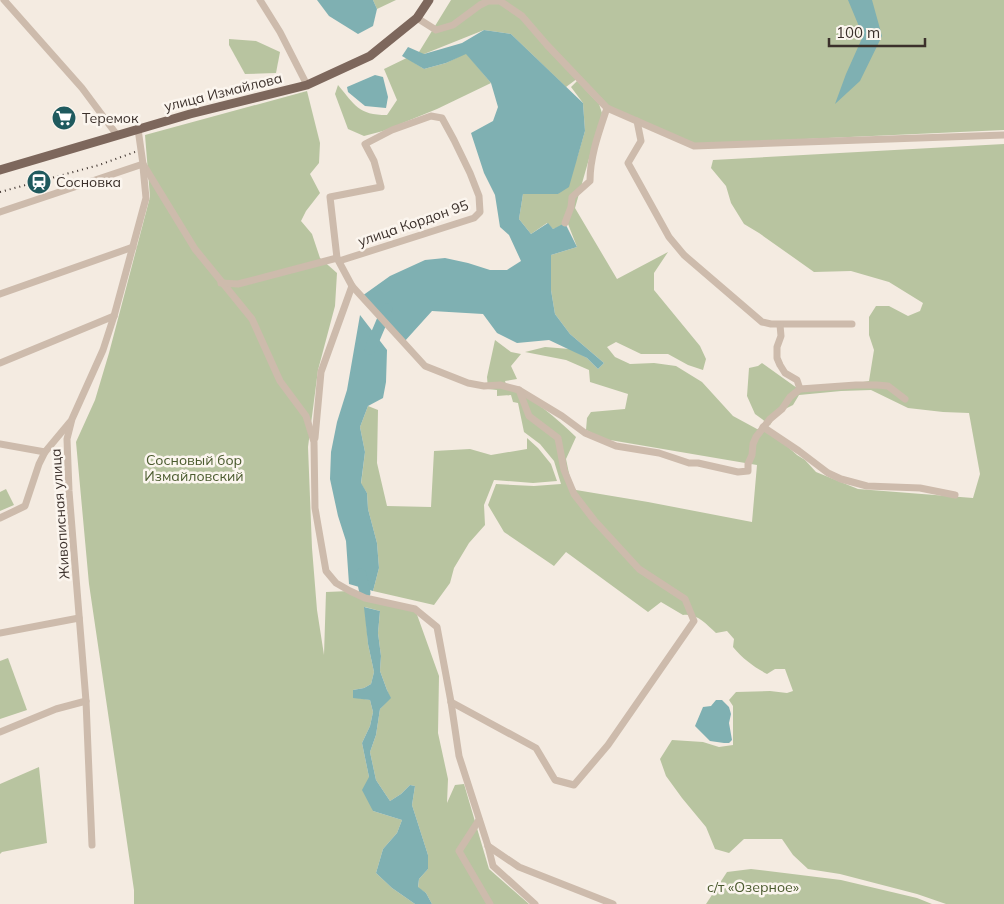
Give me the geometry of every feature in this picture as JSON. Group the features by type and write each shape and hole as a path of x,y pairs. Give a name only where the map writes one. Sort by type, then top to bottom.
{"main road":[{"name":"улица Измайлова","path":"0,170 190,114 307,85 370,56 418,18 429,0"}],"street":[{"path":"4,0 82,88 117,135"},
{"path":"260,0 280,32 307,85"},
{"path":"418,18 436,30 453,24 488,1 500,1 522,16 607,108 694,146 1004,135"},
{"path":"565,223 572,207 572,197 590,181 590,167 597,137 607,108"},
{"name":"улица Кордон 95","path":"222,283 238,284 338,259 474,218 480,212 479,196 470,173 442,118 431,116 392,130 365,144 374,161 381,187 330,197 338,259 352,286 424,366 468,383 484,386 500,385 519,390 562,416 585,433 616,446 659,453 689,463 698,463 738,472 748,471 753,444 763,427"},
{"path":"637,121 641,141 628,164 669,237 684,255 762,322 780,325 852,324"},
{"name":"Живописная улица","path":"92,845 86,701 69,491 68,439 72,419 103,350 146,198 138,129"},
{"path":"0,212 143,164 196,249 252,320 280,381 306,416 314,442"},
{"path":"0,294 133,247"},
{"path":"352,286 321,372 314,442 315,508 326,571 336,583 350,591 365,598 415,609 437,627 459,756 488,846 492,866 535,904"},
{"path":"0,363 114,316"},
{"path":"780,325 781,336 777,347 777,358 785,373 797,380 800,389"},
{"path":"905,399 888,386 856,385 800,389 790,397 782,409 763,427 799,450 828,474 841,479 867,486 920,488 955,495"},
{"path":"451,702 536,748 555,780 574,785 608,745 694,621 685,599 639,568 584,508 574,494 564,470 558,438 529,416 519,390"},
{"path":"0,518 25,506 45,452 72,419"},
{"path":"0,444 45,452"},
{"path":"0,633 80,618"},
{"path":"0,732 56,709 86,701"},
{"path":"479,820 459,851 490,904"},
{"path":"488,846 519,867 613,904"}],"green space":[{"path":"373,0 396,0 377,9"},
{"path":"451,0 1004,0 1004,130 695,144 608,106 578,78 566,87 511,34 484,30 424,54 413,62 424,69 446,63 466,53 491,83 437,109 383,131 364,136 348,129 335,94 338,85 358,108 377,115 387,115 397,100 384,69 419,52"},
{"path":"229,39 256,41 280,52 276,73 245,74 229,45"},
{"path":"577,81 599,104 602,113 575,208 617,279 668,252 654,273 654,290 700,346 706,359 703,370 688,365 668,354 641,354 616,342 607,347 615,357 630,364 654,363 676,366 702,382 733,416 757,429 770,431 805,460 816,472 858,489 973,498 980,474 969,413 908,408 871,390 841,391 799,395 793,405 777,413 770,425 755,414 747,396 749,368 762,363 797,388 832,387 869,381 874,350 869,335 869,317 876,306 889,306 908,316 920,311 923,303 889,282 851,271 814,272 744,224 731,203 726,186 711,168 713,160 1004,144 1004,904 946,904 917,894 840,874 808,869 793,855 782,839 744,839 729,853 715,849 706,827 666,776 660,759 672,740 703,742 719,747 733,745 733,706 729,700 736,692 770,691 787,693 793,691 785,669 775,669 767,674 749,662 733,647 734,639 727,631 716,633 697,617 683,615 661,602 648,612 566,552 554,566 504,532 488,505 496,484 534,486 561,484 554,461 540,444 524,432 518,403 513,402 511,395 497,396 497,390 488,389 487,377 495,340 511,352 521,354 511,366 517,379 505,381 507,388 535,402 576,437 566,459 571,483 576,490 752,522 757,465 604,439 586,430 587,418 591,412 625,409 628,394 590,382 589,370 566,360 525,352 545,347 570,349 587,358 598,369 604,363 570,334 555,314 551,290 551,255 577,247 568,224 553,229 547,223 531,234 519,219 523,194 558,194 577,158 585,131 583,103 571,87"},
{"name":"Сосновый бор Измайловский","path":"307,91 320,143 319,163 310,174 320,193 301,221 312,234 320,258 337,273 335,306 318,370 308,447 312,548 317,610 324,655 326,592 350,591 415,609 439,676 438,733 448,779 447,803 455,785 464,784 489,869 529,904 432,904 426,893 418,888 419,879 428,869 428,855 412,805 415,786 410,785 390,801 376,780 370,752 376,735 380,709 390,698 380,671 381,656 378,633 380,611 365,607 368,644 374,672 371,684 364,688 353,690 353,697 370,700 373,712 370,726 362,743 373,811 402,820 397,833 383,849 376,873 392,888 415,904 134,904 134,890 89,584 76,442 95,400 150,197 145,135"},
{"path":"368,406 378,410 377,463 387,506 431,507 434,451 470,449 491,455 527,449 527,438 551,464 557,481 533,483 494,480 484,505 485,525 469,543 454,568 450,583 434,605 373,591 379,568 377,543 368,509 367,493 361,484 365,452 360,427"},
{"path":"6,489 14,505 0,511 0,492"},
{"path":"8,658 27,710 0,719 0,661"},
{"path":"39,767 47,843 0,854 0,784"},
{"name":"с/т «Озерное»","path":"751,869 841,880 917,898 932,904 706,904 727,872"}],"water":[{"path":"317,0 373,0 377,9 373,26 358,34 329,16"},
{"path":"848,0 872,0 882,36 860,81 835,104 863,36"},
{"path":"484,30 511,34 583,103 585,131 569,187 558,194 523,194 519,219 531,234 548,223 553,229 565,223 577,247 551,255 551,290 555,314 570,334 604,363 598,369 587,358 549,340 517,343 497,333 483,314 432,311 404,342 362,296 390,276 425,260 445,258 490,270 507,270 521,261 509,235 500,227 495,195 484,173 471,133 493,121 498,107 491,83 466,54 446,63 424,69 402,56 408,47 424,54 462,43"},
{"path":"375,75 383,77 388,97 386,108 365,106 348,92 347,87"},
{"path":"360,315 387,350 386,382 383,398 368,406 360,427 365,452 361,483 367,493 368,509 377,543 379,568 373,591 349,584 346,541 330,479 331,452 337,422 347,390"},
{"path":"364,607 380,611 378,633 381,656 380,671 391,698 380,709 376,735 370,752 376,780 390,801 410,785 415,786 412,805 428,855 428,869 419,879 418,887 426,893 432,904 415,904 392,888 376,873 383,849 397,833 402,820 373,811 362,790 369,777 362,743 370,726 373,712 370,700 353,698 353,690 364,688 371,684 374,672 368,644"},
{"path":"716,700 722,700 729,707 732,740 729,743 710,741 695,726 703,707 711,706"}],"waterway":[{"path":"370,349 387,309"},
{"path":"361,574 365,593"}],"railway":[{"path":"0,192 99,165 135,152"}],"place":[{"name":"Теремок","path":"64,118"},
{"name":"Сосновка","path":"39,182"}]}
